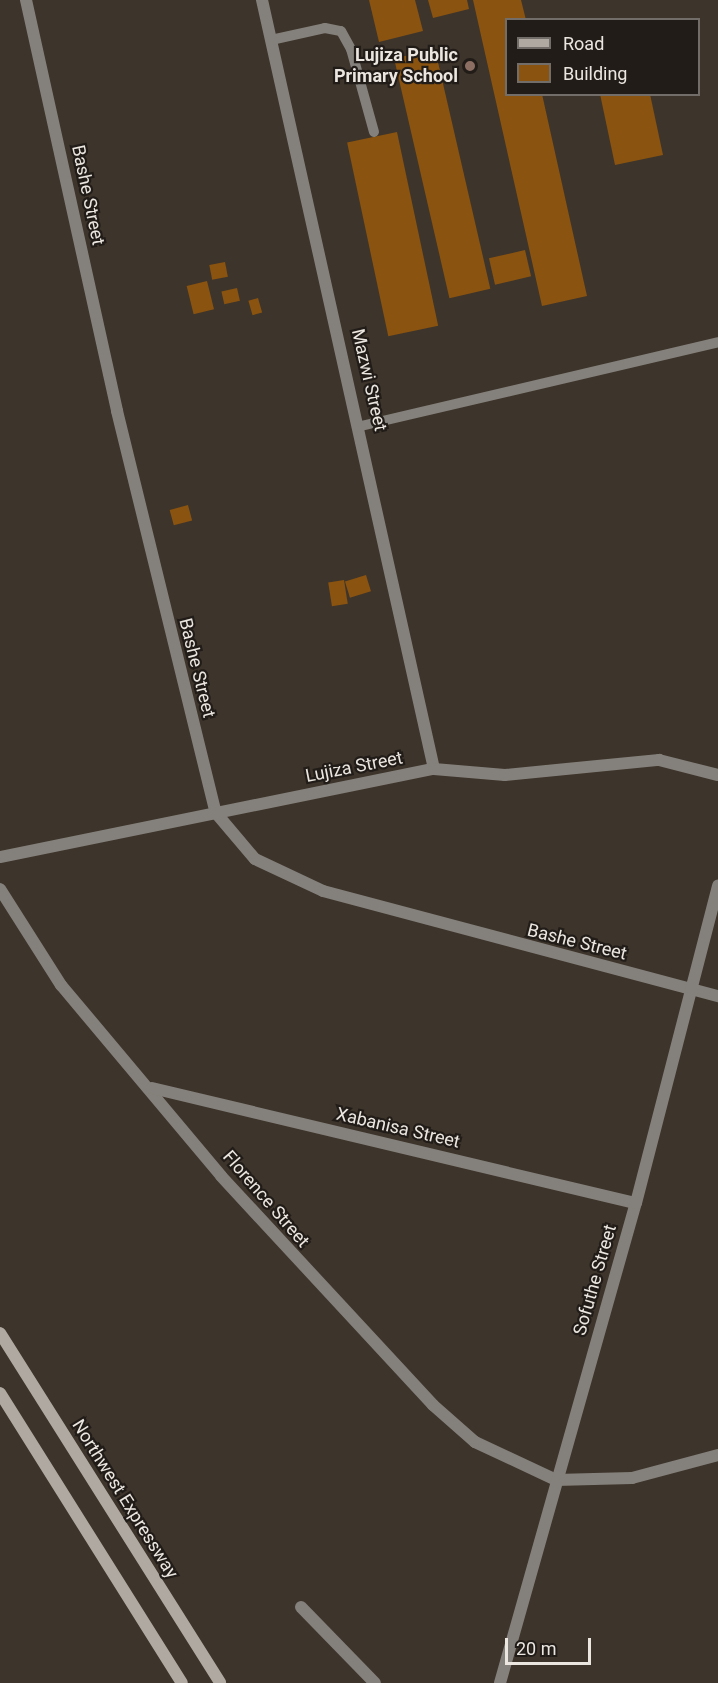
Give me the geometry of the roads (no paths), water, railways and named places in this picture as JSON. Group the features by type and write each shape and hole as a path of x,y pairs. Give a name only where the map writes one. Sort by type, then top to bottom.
{"main road":[{"name":"Northwest Expressway","path":"0,1333 220,1683"},
{"path":"0,1393 182,1683"}],"street":[{"name":"Bashe Street","path":"26,0 117,411 216,813 255,859 323,891 718,996"},
{"name":"Mazwi Street","path":"262,0 361,426 434,769"},
{"name":"Lujiza Street","path":"0,857 434,769 505,775 659,760 718,775"},
{"name":"Sofuthe Street","path":"500,1683 636,1203 718,885"},
{"name":"Florence Street","path":"0,888 61,985 152,1088 259,1218 433,1405 475,1442 556,1480"},
{"name":"Xabanisa Street","path":"152,1088 636,1203"},
{"path":"556,1480 632,1478 718,1455"},
{"path":"301,1607 375,1683"}],"lane":[{"path":"271,40 325,28 340,31 351,49 374,132"},
{"path":"361,426 718,342"}],"place":[{"name":"Lujiza Public Primary School","path":"470,66"}]}
